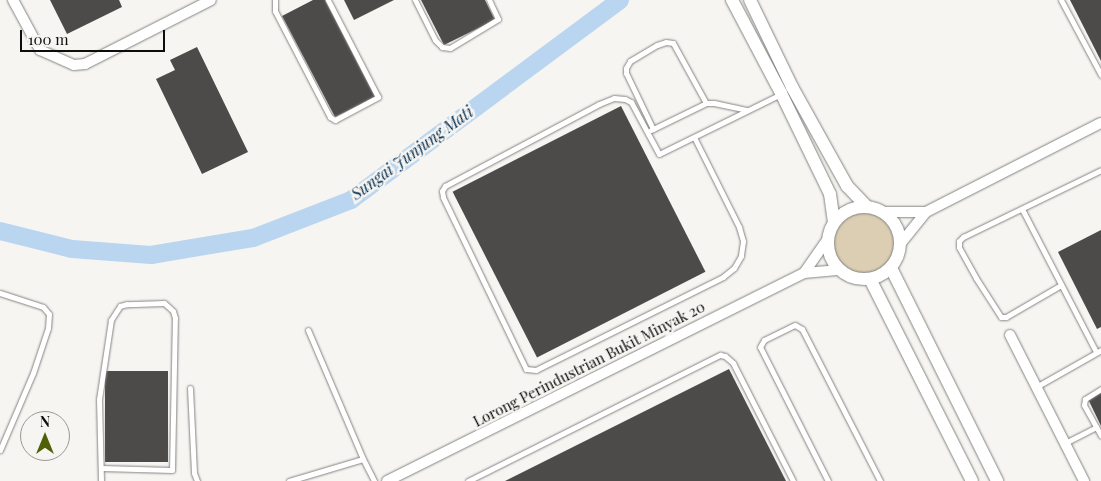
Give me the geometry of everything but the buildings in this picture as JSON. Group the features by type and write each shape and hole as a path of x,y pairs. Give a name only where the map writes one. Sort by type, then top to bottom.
{"street":[{"path":"13,0 40,50 74,65 84,64 211,0"},
{"path":"732,0 847,186 866,206 884,212 926,212"},
{"path":"750,0 830,194 834,222"},
{"path":"901,244 926,212 1101,123"},
{"path":"804,273 827,240 834,222 848,210 866,206"},
{"path":"827,240 830,257 840,270 859,279 870,279 891,268 900,252 899,231 893,220 884,212"},
{"path":"891,268 997,481"},
{"path":"804,273 840,270"},
{"name":"Lorong Perindustrian Bukit Minyak 20","path":"387,481 804,273"},
{"path":"870,279 972,481"},
{"path":"1010,335 1084,481"}],"lane":[{"path":"277,1 275,11 330,117 335,120 378,97 328,0"},
{"path":"415,0 435,40 442,47 450,48 498,19 489,0"},
{"path":"1062,0 1101,75"},
{"path":"653,129 626,73 626,68 630,61 666,42 674,43 706,103"},
{"path":"694,136 739,227 743,241 741,256 734,268 723,277 530,371 526,369 443,197 442,191 445,186 599,104 614,98 625,99 631,102 659,154 694,136 786,90"},
{"path":"647,132 706,103 746,110"},
{"path":"636,111 642,108"},
{"path":"1061,285 1006,317 1001,317 976,278 959,247 959,241 963,237 1099,171"},
{"path":"1022,209 1098,351 1036,387"},
{"path":"0,293 43,307 49,314 48,328 33,373 0,450"},
{"path":"101,468 172,470 175,318 173,311 164,303 127,304 120,306 111,320 99,399 101,481"},
{"path":"828,481 760,347 764,340 795,325 802,329 880,481"},
{"path":"308,330 374,481"},
{"path":"468,481 720,355 725,356 734,363 793,481"},
{"path":"190,388 194,473 197,481"},
{"path":"1101,389 1084,400 1084,405 1101,436"},
{"path":"1065,443 1096,427"},
{"path":"289,481 363,459"}],"shaded area":[{"path":"858,211 870,211 887,220 894,231 896,243 894,255 887,266 870,275 858,275 846,270 837,261 832,249 832,237 837,225 846,216"}],"waterway":[{"name":"Sungai Junjung Mati","path":"0,231 72,249 151,255 253,238 351,200 620,0"}]}
